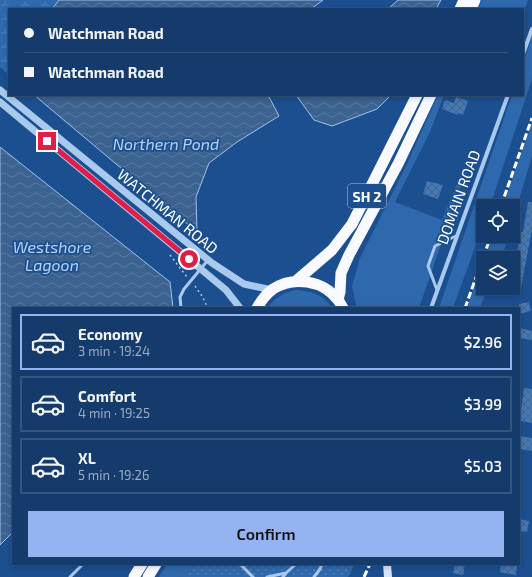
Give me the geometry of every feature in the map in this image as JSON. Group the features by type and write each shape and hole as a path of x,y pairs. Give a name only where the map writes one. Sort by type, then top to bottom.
{"highway":[{"name":"SH 2","path":"296,281 332,250 352,224 416,96"},
{"name":"SH 2","path":"340,304 341,273 349,255 398,164 431,96"},
{"name":"SH 2","path":"258,307 262,299 272,290 284,284 296,281 319,285 330,291 340,304"},
{"path":"134,577 141,565"},
{"path":"148,577 155,565"}],"main road":[{"path":"387,565 388,577"}],"street":[{"path":"524,51 532,29"},
{"name":"WATCHMAN ROAD","path":"0,90 208,260 244,284 272,290"},
{"name":"DOMAIN ROAD","path":"431,307 508,96"},
{"name":"WATCHMAN ROAD","path":"0,102 201,268 226,290 239,307"}],"lane":[{"path":"437,290 428,266 435,246 457,236"},
{"path":"181,307 180,297 184,288 208,260"},
{"path":"70,577 82,565"},
{"path":"241,565 253,577"},
{"path":"283,577 294,565"},
{"path":"314,577 322,565"},
{"path":"266,577 286,573"}],"path":[{"path":"196,288 208,307"}],"green space":[{"path":"0,0 59,0 53,8 8,8 8,74 0,67"},
{"path":"482,0 528,0 524,11 524,8 478,8"},
{"path":"532,37 532,79 492,199 476,199 512,96 524,96 524,60"},
{"path":"438,96 444,96 430,132 395,202 442,220 464,166 466,172 419,307 357,307 352,286 360,258 407,164"},
{"path":"532,123 532,156 519,199 505,199"},
{"path":"476,200 476,243 453,307 439,307"},
{"path":"490,243 506,243 504,251 488,251"},
{"path":"476,283 476,295 485,295 480,307 467,307"},
{"path":"295,290 316,294 325,299 331,307 268,307 273,301 286,293"},
{"path":"166,565 193,565 179,577 159,577"},
{"path":"193,565 354,565 348,577 179,577"}],"water":[{"path":"59,0 323,0 312,8 53,8"},
{"path":"398,0 441,0 437,8 389,8"},
{"name":"Northern Pond","path":"35,96 269,96 279,116 237,142 209,163 196,197 197,232"},
{"path":"297,96 390,96 377,109 332,126 314,120"},
{"name":"Westshore Lagoon","path":"0,147 170,282 173,307 12,307 12,533 0,545"}],"building":[{"path":"456,97 468,101 463,115 458,113 458,115 442,109 445,100 454,103"},
{"path":"427,181 443,185 438,199 423,194"},
{"path":"528,202 532,202 532,229 520,293 520,251 517,251 521,232 523,232"},
{"path":"529,302 531,311 520,314 519,304"},
{"path":"520,328 532,331 532,340 520,338"},
{"path":"524,388 532,389 532,423 520,421"},
{"path":"520,436 532,438 532,451 520,449"},
{"path":"520,519 529,521 527,532 520,531"},
{"path":"455,565 465,565 463,575 453,573"},
{"path":"501,565 517,566 516,575 500,572"}],"railway":[{"path":"503,199 532,118"},
{"path":"486,251 488,243"},
{"path":"465,307 476,277"},
{"path":"364,577 370,565"}],"route":[{"path":"47,141 189,259"}]}
